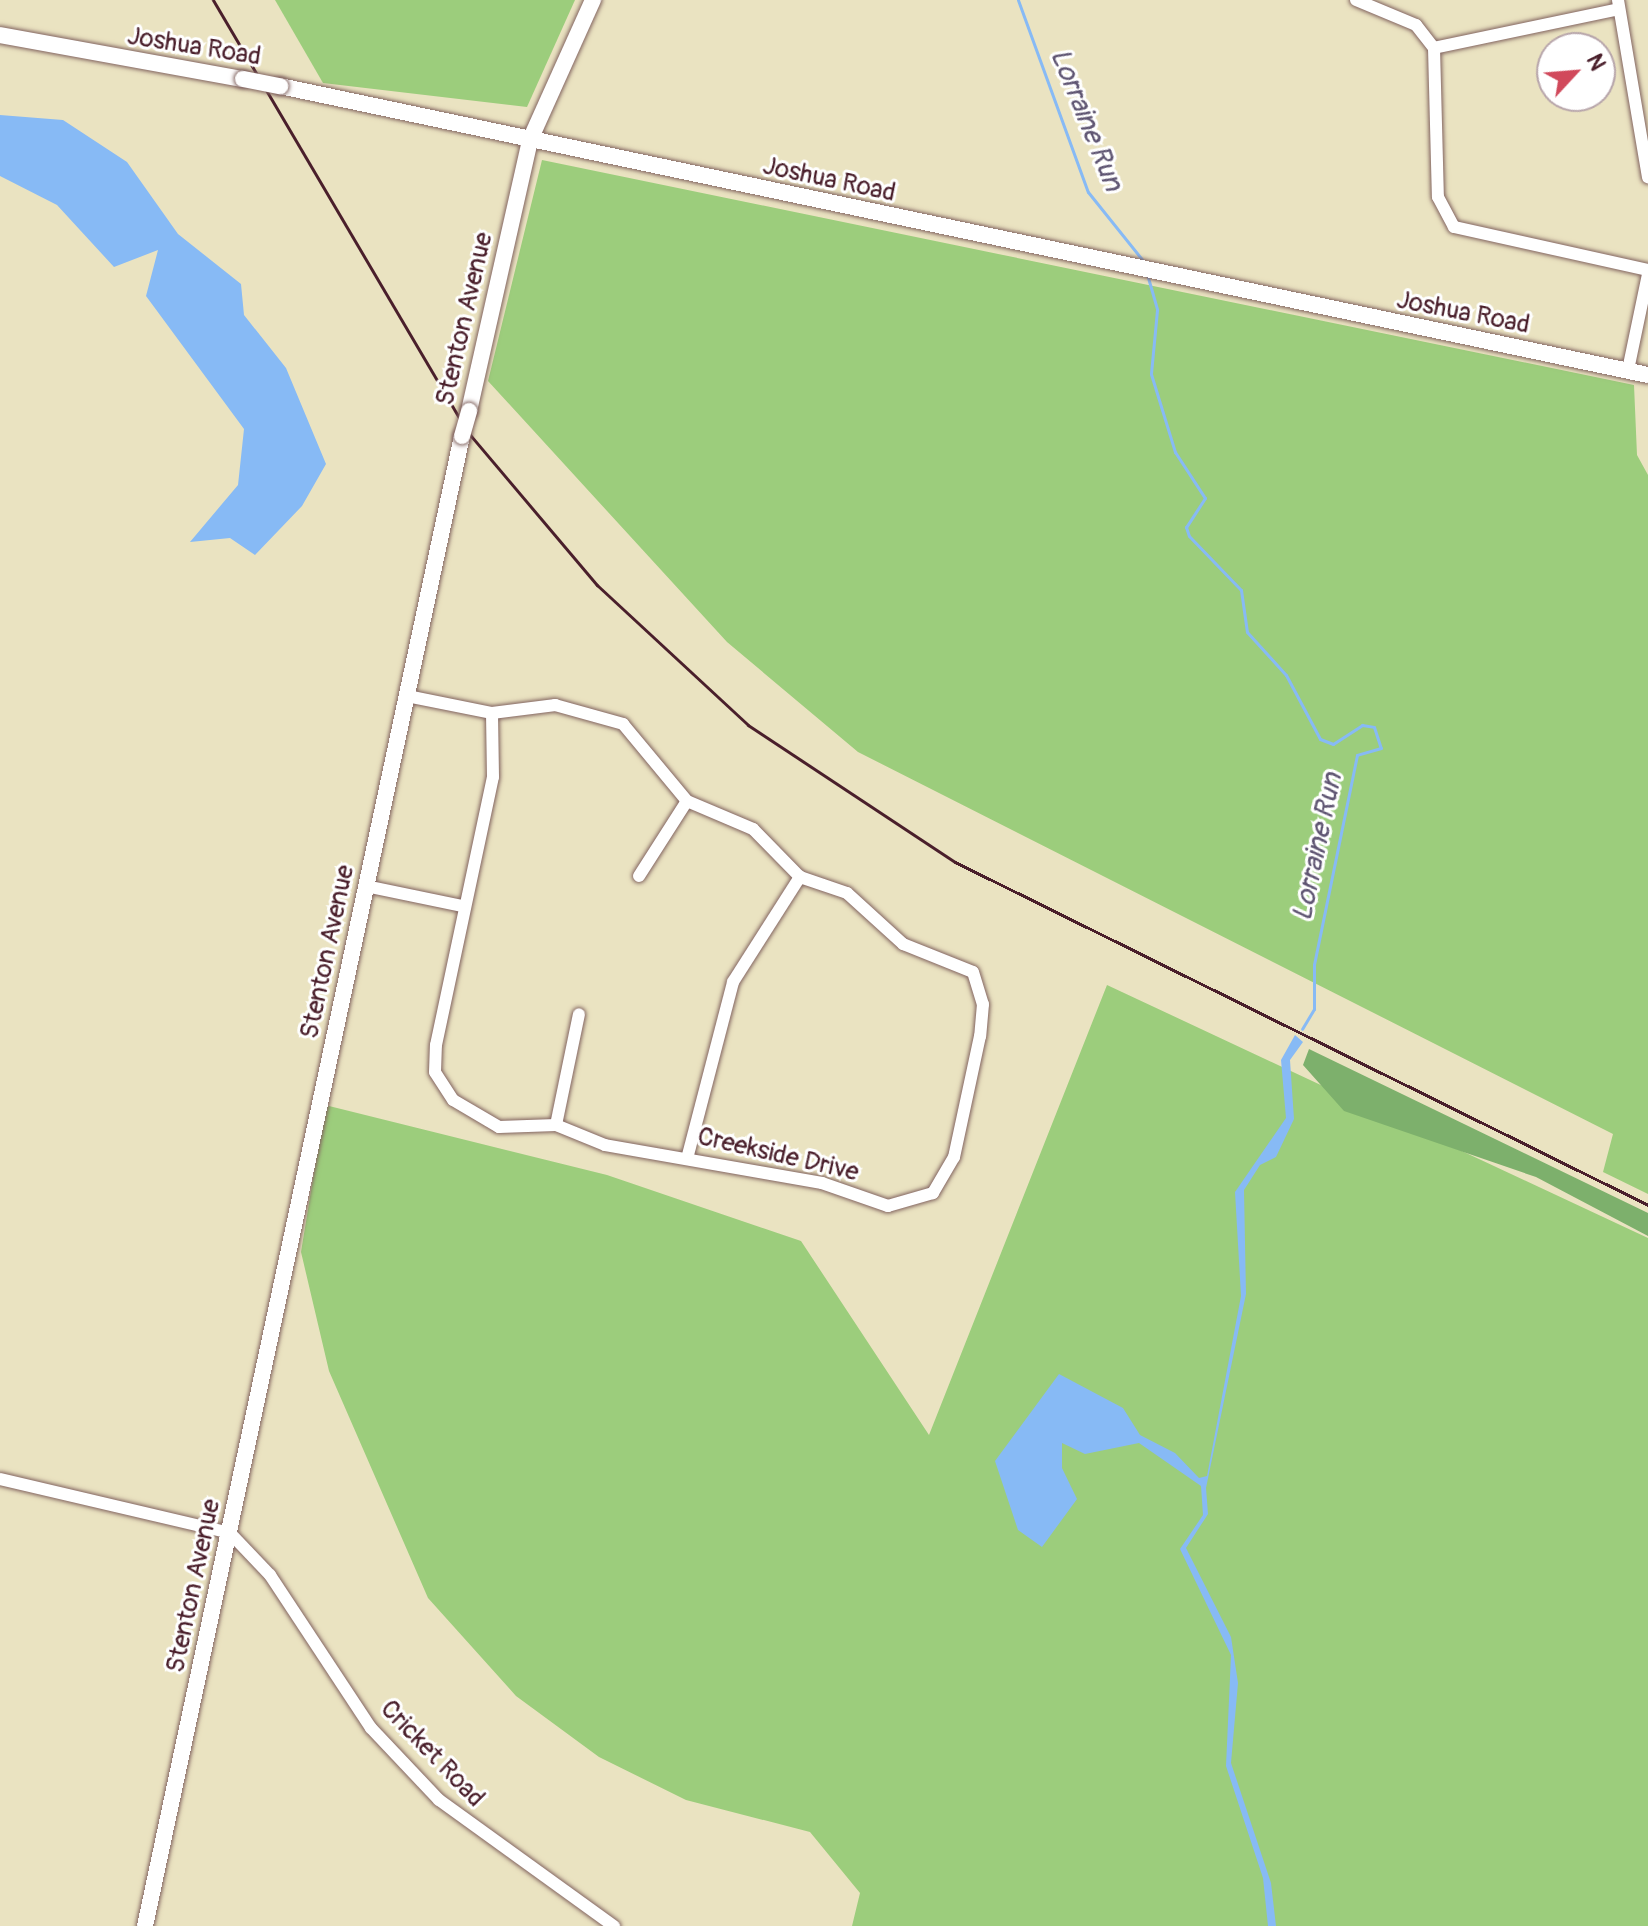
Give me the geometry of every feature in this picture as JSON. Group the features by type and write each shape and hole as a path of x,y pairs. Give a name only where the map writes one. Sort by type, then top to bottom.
{"main road":[{"name":"Stenton Avenue","path":"147,1925 462,436 530,140 593,0"},
{"name":"Joshua Road","path":"0,35 280,86 1145,272 1648,375"}],"street":[{"path":"1356,0 1416,25 1434,48 1438,197 1448,221 1462,232 1648,272 1628,370"},
{"path":"1434,48 1619,4 1648,177"},
{"name":"Creekside Drive","path":"407,696 492,713 555,705 623,724 687,801 753,829 800,877 847,893 903,944 973,972 983,1004 980,1036 954,1157 933,1193 888,1206 822,1183 740,1172 688,1155 635,1152 556,1125 499,1127 472,1117 435,1072 463,906 493,777 492,713"},
{"path":"639,876 687,801"},
{"path":"688,1155 733,982 800,877"},
{"path":"366,886 463,906"},
{"path":"556,1125 579,1014"},
{"path":"0,1479 230,1533"},
{"name":"Cricket Road","path":"230,1533 270,1575 371,1728 439,1800 614,1926"}],"green space":[{"path":"275,0 575,0 527,107 323,83"},
{"path":"542,160 1634,385 1637,455 1648,475 1648,1194 1603,1172 1613,1134 858,752 727,642 488,381"},
{"path":"1107,985 1648,1238 1648,1926 852,1926 860,1893 810,1832 686,1800 599,1757 516,1696 428,1598 329,1371 301,1252 325,1105 607,1175 801,1241 929,1435"},
{"path":"1309,1049 1648,1213 1648,1236 1536,1177 1344,1111 1303,1065"}],"water":[{"path":"0,115 63,120 127,162 178,234 241,284 244,315 286,368 326,464 302,506 255,555 230,538 190,542 238,485 244,429 146,296 158,250 114,267 57,205 0,176"},
{"path":"1295,1035 1303,1042 1290,1060 1294,1119 1276,1157 1260,1165 1244,1190 1246,1294 1206,1488 1208,1514 1186,1548 1231,1637 1238,1683 1231,1763 1271,1883 1276,1926 1268,1926 1263,1878 1226,1766 1231,1655 1180,1549 1203,1515 1201,1486 1139,1443 1085,1454 1062,1443 1062,1468 1077,1499 1042,1547 1018,1530 995,1461 1059,1374 1123,1408 1140,1435 1175,1453 1199,1478 1207,1476 1241,1296 1235,1192 1286,1118 1281,1060"}],"waterway":[{"name":"Lorraine Run","path":"1018,0 1088,192 1144,262"},
{"name":"Lorraine Run","path":"1147,274 1157,310 1151,374 1175,452 1205,498 1186,527 1189,536 1241,590 1247,632 1286,675 1320,739 1333,744 1362,725 1374,727 1381,748 1357,755 1314,965 1314,1009 1302,1029"}],"railway":[{"path":"213,0 466,430 597,585 748,725 955,862 1648,1205"}]}
